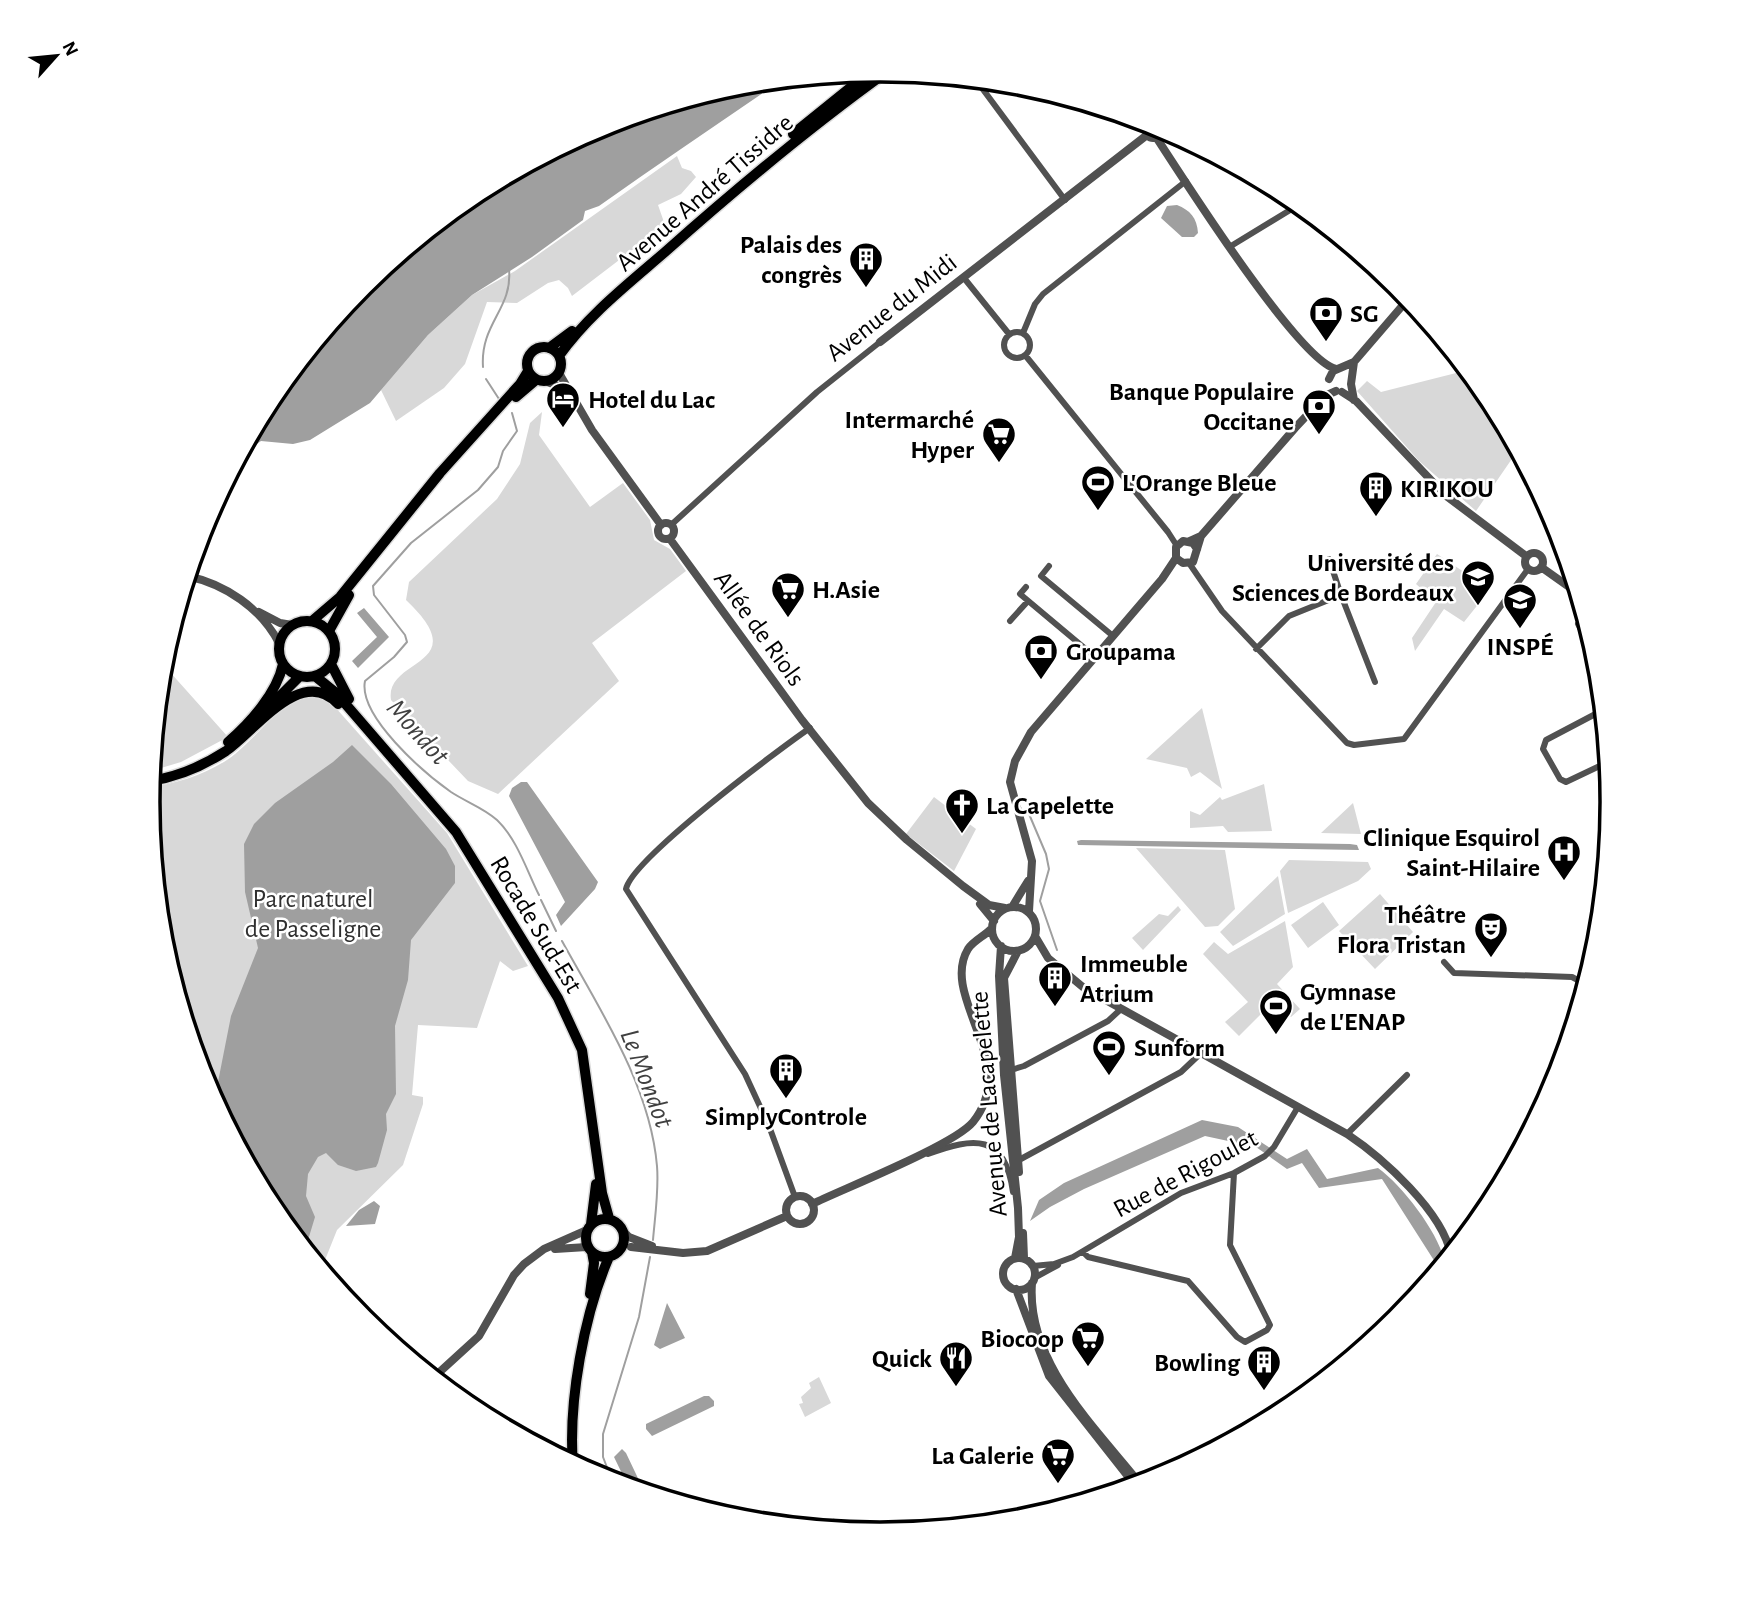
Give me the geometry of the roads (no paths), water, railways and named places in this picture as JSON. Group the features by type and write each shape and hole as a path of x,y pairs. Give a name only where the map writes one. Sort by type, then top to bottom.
{"main road":[{"name":"Avenue André Tissidre","path":"559,356 577,333 621,291 768,161 873,82"},
{"name":"Avenue André Tissidre","path":"549,348 578,326 810,119 856,83"},
{"path":"161,775 192,764 232,739 258,711 281,674 283,664 279,643 292,625 312,621 340,597 440,473 520,384 528,371 527,362 531,353 538,348 549,348 559,356 559,373 541,381 494,419 404,523 346,598 329,631"},
{"path":"528,371 541,381"},
{"path":"283,664 300,676 315,676 331,664 335,648 329,631 312,621"},
{"name":"Rocade Sud-Est","path":"331,664 342,690 389,753"},
{"path":"224,752 300,676"},
{"name":"Rocade Sud-Est","path":"315,676 336,693 456,832 558,998 582,1050 609,1218"},
{"path":"161,777 188,771 224,752 246,737 287,698 310,692 333,697 379,748 389,753"},
{"name":"Rocade Sud-Est","path":"589,1227 597,1194 596,1141"},
{"path":"573,1454 573,1418 594,1272 589,1227 609,1218 623,1231 626,1248 609,1257 584,1343"},
{"path":"590,1249 609,1257"}],"street":[{"path":"984,90 1065,201"},
{"path":"1152,136 1297,337 1317,357 1334,386 1354,400 1445,495 1526,556"},
{"name":"Avenue du Midi","path":"671,525 817,392 1152,136"},
{"path":"1023,333 1039,297 1186,181"},
{"path":"1231,246 1289,211"},
{"path":"964,278 1009,334"},
{"path":"1183,543 1201,536 1334,386 1339,369 1354,362 1402,306"},
{"path":"1009,334 1023,333"},
{"path":"1023,333 1030,343 1026,355"},
{"path":"1009,334 1004,343 1007,354 1018,358 1026,355"},
{"path":"1026,355 1168,532 1183,543 1198,549"},
{"path":"1317,357 1339,369 1351,380"},
{"path":"1354,362 1351,380 1354,400"},
{"path":"559,373 592,430"},
{"path":"1334,386 1351,380"},
{"path":"541,381 557,386 661,525 659,535 665,540 670,538 674,532 671,525 661,525"},
{"path":"1201,536 1198,549 1162,579 1031,732 1015,761 1010,782 1021,829 1031,852 1029,911 1036,923 1035,936 1048,958 1084,988 1348,1134 1371,1150 1408,1185 1450,1243"},
{"name":"Allée de Riols","path":"670,538 875,815 985,909 993,925"},
{"path":"1183,543 1186,561 1222,611 1347,743 1354,746 1399,742 1407,737 1528,569"},
{"path":"1526,556 1531,553 1539,554 1541,567 1567,586"},
{"path":"1526,556 1525,565 1528,569 1534,571 1541,567"},
{"path":"1329,559 1375,682"},
{"path":"1049,566 1041,576 1113,636"},
{"path":"196,579 218,585 252,608 280,623 292,625"},
{"path":"1026,587 1020,594 1094,656"},
{"path":"1256,649 1289,616 1341,595"},
{"path":"1010,621 1028,601"},
{"path":"252,608 279,643"},
{"path":"1595,714 1546,740 1544,749 1560,779 1566,782 1599,766"},
{"path":"795,1197 769,1126 745,1074 626,889 629,880 644,863 736,784 810,728"},
{"name":"Allée de Riols","path":"810,728 886,822 980,899 996,908 1008,907"},
{"path":"812,1204 960,1133 973,1122 986,1098 988,1065 969,1007 963,960 968,949 993,925 1030,878"},
{"path":"1008,907 1029,911"},
{"path":"993,925 999,944"},
{"path":"1021,950 1035,936"},
{"path":"968,949 999,944 1048,958"},
{"name":"Avenue de Lacapelette","path":"999,944 1004,1074 1018,1208 1020,1258"},
{"name":"Avenue de Lacapelette","path":"1020,1258 1019,1160 1004,978 1021,950"},
{"path":"1444,962 1454,973 1573,977 1578,980"},
{"path":"1011,1070 1024,1066 1091,1031 1121,1009"},
{"path":"1019,1160 1181,1072 1200,1054"},
{"path":"1348,1134 1407,1075"},
{"name":"Rue de Rigoulet","path":"1033,1266 1066,1261 1181,1193 1234,1173 1265,1156 1274,1147 1298,1107"},
{"path":"893,1166 958,1143 973,1141 986,1144 1004,1161 1018,1208"},
{"path":"1083,1252 1087,1257 1188,1280 1237,1337 1245,1342 1252,1340 1270,1325 1230,1245 1234,1173"},
{"path":"803,1196 812,1204 812,1216 806,1223 797,1224 787,1216 786,1207 795,1197 803,1196"},
{"path":"626,1248 682,1253 719,1247 787,1216"},
{"path":"440,1372 479,1336 514,1275 536,1255 589,1227"},
{"path":"623,1231 642,1243 682,1253"},
{"path":"1446,1238 1448,1245"},
{"path":"536,1255 559,1248 590,1249"},
{"path":"1020,1258 1033,1266 1032,1301 1043,1345 1054,1370 1134,1476"},
{"name":"Avenue de Lacapelette","path":"1020,1258 1006,1264 1003,1274 1006,1283 1016,1289 1049,1376 1129,1478"},
{"path":"1016,1289 1025,1289 1066,1261"}],"waterway":[{"name":"Mondot","path":"483,367 486,339 506,295 509,269"},
{"path":"486,379 499,399"},
{"name":"Mondot","path":"512,413 517,431 503,451 498,467 478,490 411,543 373,586 374,595 405,635 407,642 394,657 365,681 366,695 372,710 395,742 425,772 451,792 497,820 516,846 539,895"},
{"path":"1029,814 1046,854 1049,869 1040,901 1057,950"},
{"path":"541,900 556,931"},
{"name":"Le Mondot","path":"562,941 607,1021 645,1106 657,1166 653,1240"},
{"name":"Le Mondot","path":"608,1469 603,1457 603,1434 639,1317 650,1257"}],"place":[{"name":"Palais des congrès","path":"866,289"},
{"name":"SG","path":"1326,343"},
{"name":"Hotel du Lac","path":"563,429"},
{"name":"Banque Populaire Occitane","path":"1319,436"},
{"name":"Intermarché Hyper","path":"999,464"},
{"name":"L'Orange Bleue","path":"1098,512"},
{"name":"KIRIKOU","path":"1376,518"},
{"name":"Université des Sciences de Bordeaux","path":"1478,607"},
{"name":"H.Asie","path":"788,619"},
{"name":"INSPÉ","path":"1520,630"},
{"name":"Groupama","path":"1041,681"},
{"name":"La Capelette","path":"962,835"},
{"name":"Clinique Esquirol Saint-Hilaire","path":"1564,882"},
{"name":"Théâtre Flora Tristan","path":"1491,959"},
{"name":"Immeuble Atrium","path":"1055,1008"},
{"name":"Gymnase de L'ENAP","path":"1276,1036"},
{"name":"Sunform","path":"1109,1077"},
{"name":"SimplyControle","path":"786,1100"},
{"name":"Biocoop","path":"1088,1368"},
{"name":"Quick","path":"956,1388"},
{"name":"Bowling","path":"1264,1392"},
{"name":"La Galerie","path":"1058,1485"}],"park label":[{"name":"Parc naturel de Passeligne","path":"313,913"}]}
